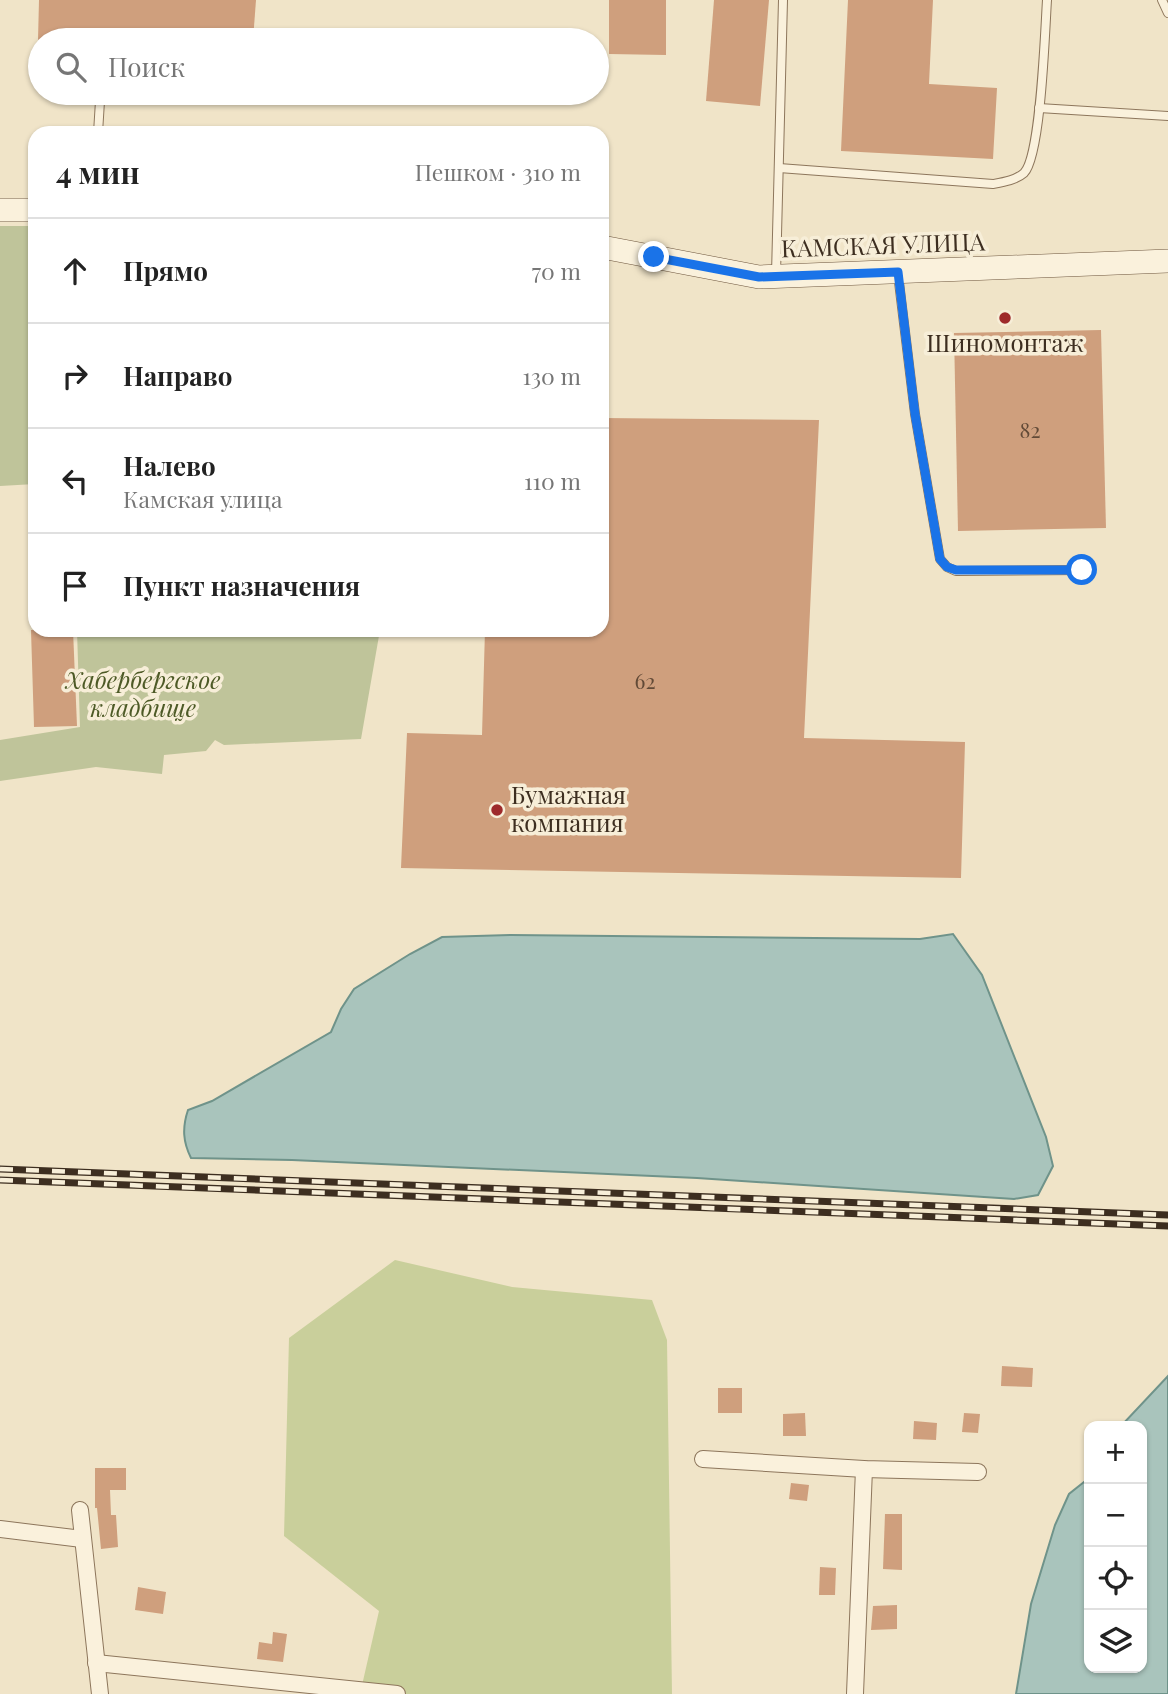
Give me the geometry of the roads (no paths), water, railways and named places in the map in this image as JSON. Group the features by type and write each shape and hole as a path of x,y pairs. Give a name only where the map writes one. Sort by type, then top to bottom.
{"main road":[{"path":"0,210 28,210"},
{"name":"КАМСКАЯ УЛИЦА","path":"609,248 759,277 1168,261"}],"street":[{"path":"704,1459 864,1469 978,1472"},
{"path":"855,1694 864,1469"},
{"path":"80,1510 100,1694"},
{"path":"0,1529 82,1539"},
{"path":"96,1662 397,1693"}],"lane":[{"path":"776,277 783,0"},
{"path":"779,168 1002,183 1023,173 1030,164 1040,108 1047,0"},
{"path":"1162,0 1168,13"},
{"path":"98,126 100,105"},
{"path":"1040,108 1168,116"},
{"path":"898,272 915,414 940,559 947,567 956,570 1082,570"}],"water":[{"path":"953,934 982,975 1046,1137 1053,1166 1038,1195 1014,1199 697,1178 191,1158 186,1146 184,1129 188,1110 212,1101 331,1032 354,989 442,937 511,935 920,939"},
{"path":"1168,1376 1168,1694 1016,1694 1031,1604 1055,1525 1069,1494 1084,1482 1084,1673 1147,1673 1147,1421 1126,1421"}],"railway":[{"path":"0,1169 1168,1215"},
{"path":"0,1180 1168,1226"}],"place":[{"name":"Шиномонтаж","path":"1005,318"},
{"name":"Бумажная компания","path":"497,810"}],"park label":[{"name":"Хабербергское кладбище","path":"143,695"}]}
